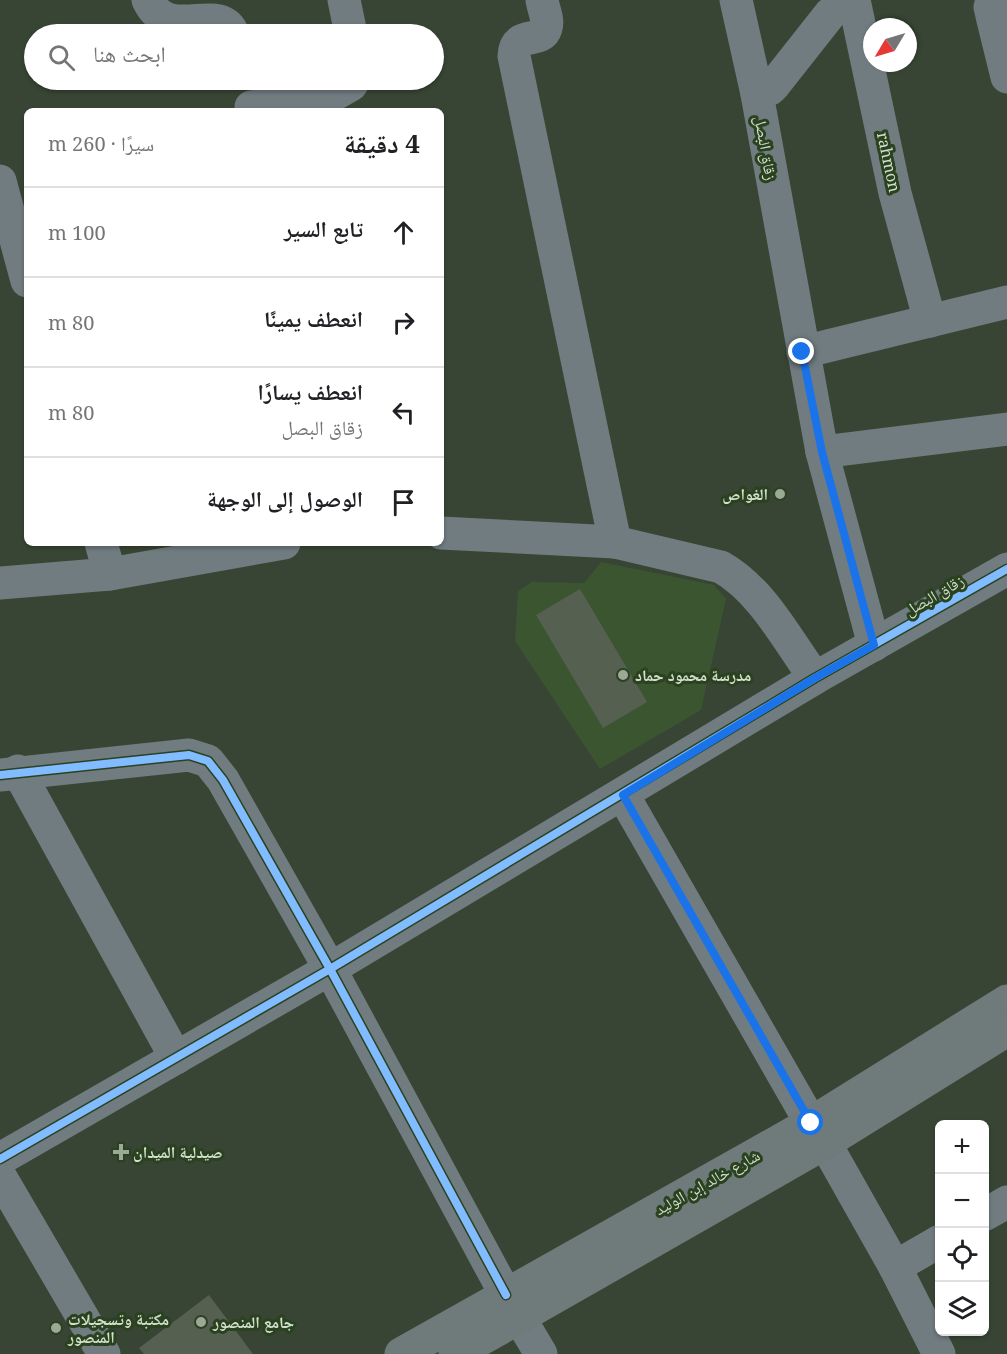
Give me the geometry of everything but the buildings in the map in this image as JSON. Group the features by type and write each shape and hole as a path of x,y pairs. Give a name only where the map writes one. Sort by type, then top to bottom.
{"main road":[{"name":"شارع خالد إبن الوليد","path":"818,1133 1007,1001"},
{"name":"شارع خالد إبن الوليد","path":"401,1354 513,1306 818,1133 1007,1030"},
{"name":"شارع خالد إبن الوليد","path":"455,1354 513,1306"}],"street":[{"path":"148,0 153,10 163,17 172,18 209,11 225,17 230,24"},
{"path":"344,0 349,24"},
{"path":"542,0 546,30 539,36 520,41 516,45 514,56 615,542"},
{"path":"736,0 757,94"},
{"path":"992,0 990,7 1007,77"},
{"name":"زقاق البصل","path":"854,1 830,14 774,85 757,94 802,352 822,452 874,645 1007,569"},
{"name":"rahmon","path":"854,1 895,193 930,321"},
{"path":"249,99 337,93 342,90"},
{"path":"0,181 24,269"},
{"path":"802,352 1007,302"},
{"path":"822,452 1007,429"},
{"path":"444,533 615,542 721,567 751,590 815,678"},
{"path":"102,546 110,574"},
{"path":"0,583 110,574 267,546"},
{"path":"0,1159 330,969 815,678 874,645"},
{"path":"176,1058 9,773 189,755 208,761 224,780 541,1354"},
{"path":"623,795 895,1267 939,1354"},
{"path":"0,1176 105,1354"},
{"path":"989,1212 1007,1202"},
{"path":"895,1267 935,1243"}],"shaded area":[{"name":"مدرسة محمود حماد","path":"601,562 714,585 726,599 701,710 600,769 515,641 518,591 532,582 584,583"}],"cycle path":[{"path":"0,1159 330,969 815,678 1007,569"},
{"path":"0,775 189,755 208,761 223,780 330,969 506,1295"}],"place":[{"name":"الغواص","path":"780,494"},
{"name":"مدرسة محمود حماد","path":"623,675"},
{"name":"صيدلية الميدان","path":"121,1152"},
{"name":"جامع المنصور","path":"201,1322"},
{"name":"مكتبة وتسجيلات المنصور","path":"56,1328"}],"route":[{"path":"802,352 822,452 874,645 815,678 623,795 811,1123"}]}
